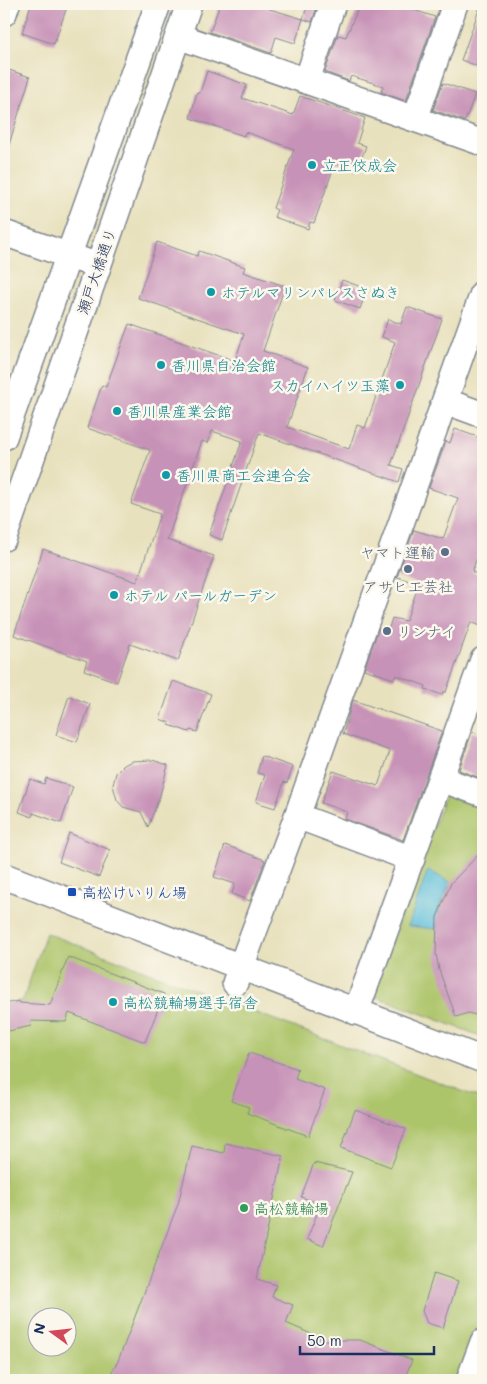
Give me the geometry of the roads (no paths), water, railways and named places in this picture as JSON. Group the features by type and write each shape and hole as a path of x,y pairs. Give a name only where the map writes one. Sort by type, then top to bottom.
{"street":[{"path":"4,13 7,4"},
{"name":"瀬戸大橋通り","path":"4,437 158,4"},
{"name":"瀬戸大橋通り","path":"4,538 189,4"},
{"path":"307,80 333,4"},
{"path":"415,119 455,4"},
{"path":"178,36 483,143"},
{"path":"4,233 98,266"},
{"path":"238,975 297,816 483,294"},
{"path":"445,402 483,415"},
{"path":"356,1012 483,660"},
{"path":"441,779 483,794"},
{"path":"297,816 412,859"},
{"path":"4,876 483,1078"},
{"path":"4,895 238,975 356,1012 483,1060"},
{"path":"469,1380 483,1342"}],"water":[{"path":"428,870 451,883 440,905 436,929 408,926"}],"place":[{"name":"立正佼成会","path":"312,165"},
{"name":"ホテルマリンパレスさぬき","path":"211,292"},
{"name":"香川県自治会館","path":"161,365"},
{"name":"スカイハイツ玉藻","path":"400,385"},
{"name":"香川県産業会館","path":"117,411"},
{"name":"香川県商工会連合会","path":"166,475"},
{"name":"ヤマト運輸","path":"445,552"},
{"name":"アサヒ工芸社","path":"408,569"},
{"name":"ホテル パールガーデン","path":"114,595"},
{"name":"リンナイ","path":"387,631"},
{"name":"高松けいりん場","path":"72,892"},
{"name":"高松競輪場選手宿舎","path":"113,1002"},
{"name":"高松競輪場","path":"244,1208"}]}
